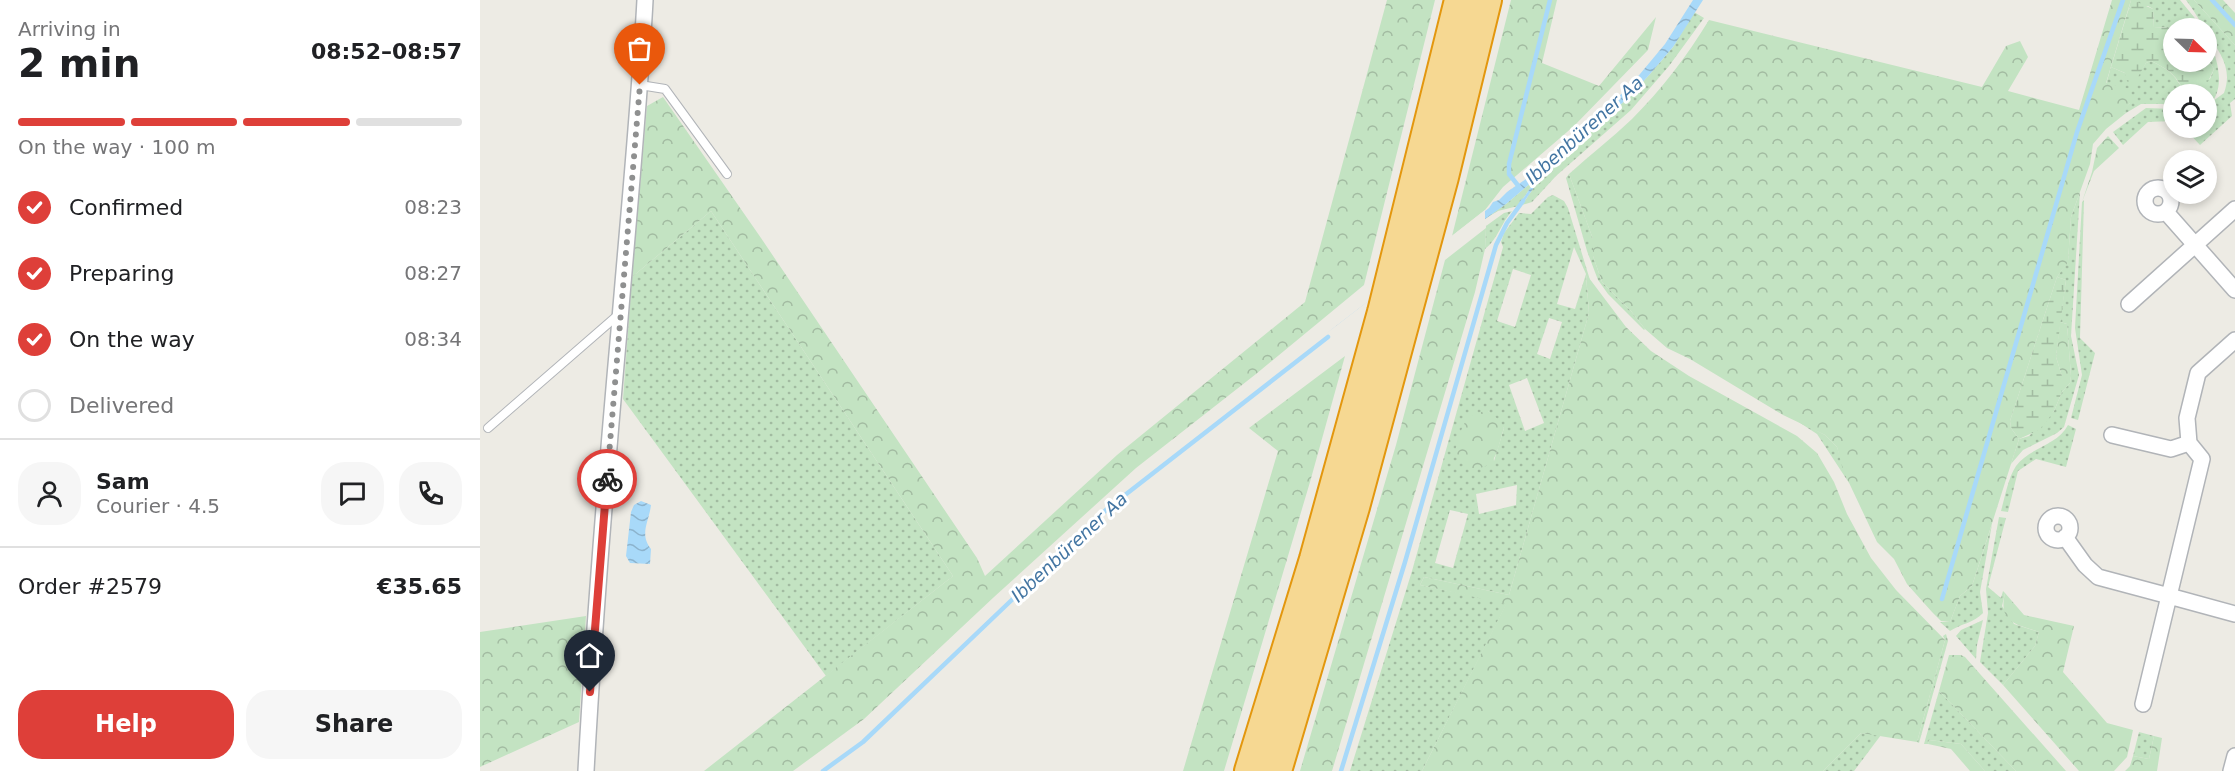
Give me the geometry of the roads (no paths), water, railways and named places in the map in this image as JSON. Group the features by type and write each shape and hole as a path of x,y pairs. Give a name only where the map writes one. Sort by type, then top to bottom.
{"highway":[{"path":"1249,771 1314,560 1378,324 1459,0"},
{"path":"1277,771 1355,507 1444,177 1487,0"}],"street":[{"path":"586,771 591,672 640,85 645,0"},
{"path":"2129,304 2235,209"},
{"path":"2166,212 2235,290"},
{"path":"2143,704 2202,459 2189,443 2187,418 2198,373 2235,340"},
{"path":"2112,435 2171,448 2189,443"},
{"path":"2065,537 2085,565 2098,577 2235,614"},
{"path":"2231,771 2235,756"}],"lane":[{"path":"640,85 665,89 727,174"},
{"path":"488,428 620,314"}],"water":[{"path":"1693,0 1703,0 1673,47 1629,97 1543,174 1522,205 1518,206 1533,181 1506,204 1327,333 1489,208 1493,202 1539,170 1630,86 1665,44"},
{"path":"641,501 651,505 645,533 647,544 651,549 650,564 630,563 626,556 631,512 634,505"}],"waterway":[{"path":"1520,188 1509,174 1509,164 1550,0"},
{"path":"1942,599 2077,132 2123,0"},
{"path":"2212,0 2235,25"},
{"path":"1341,771 1405,562 1496,245 1507,223 1523,201"},
{"name":"Ibbenbürener Aa","path":"823,771 863,742 1107,509 1328,337"}]}
